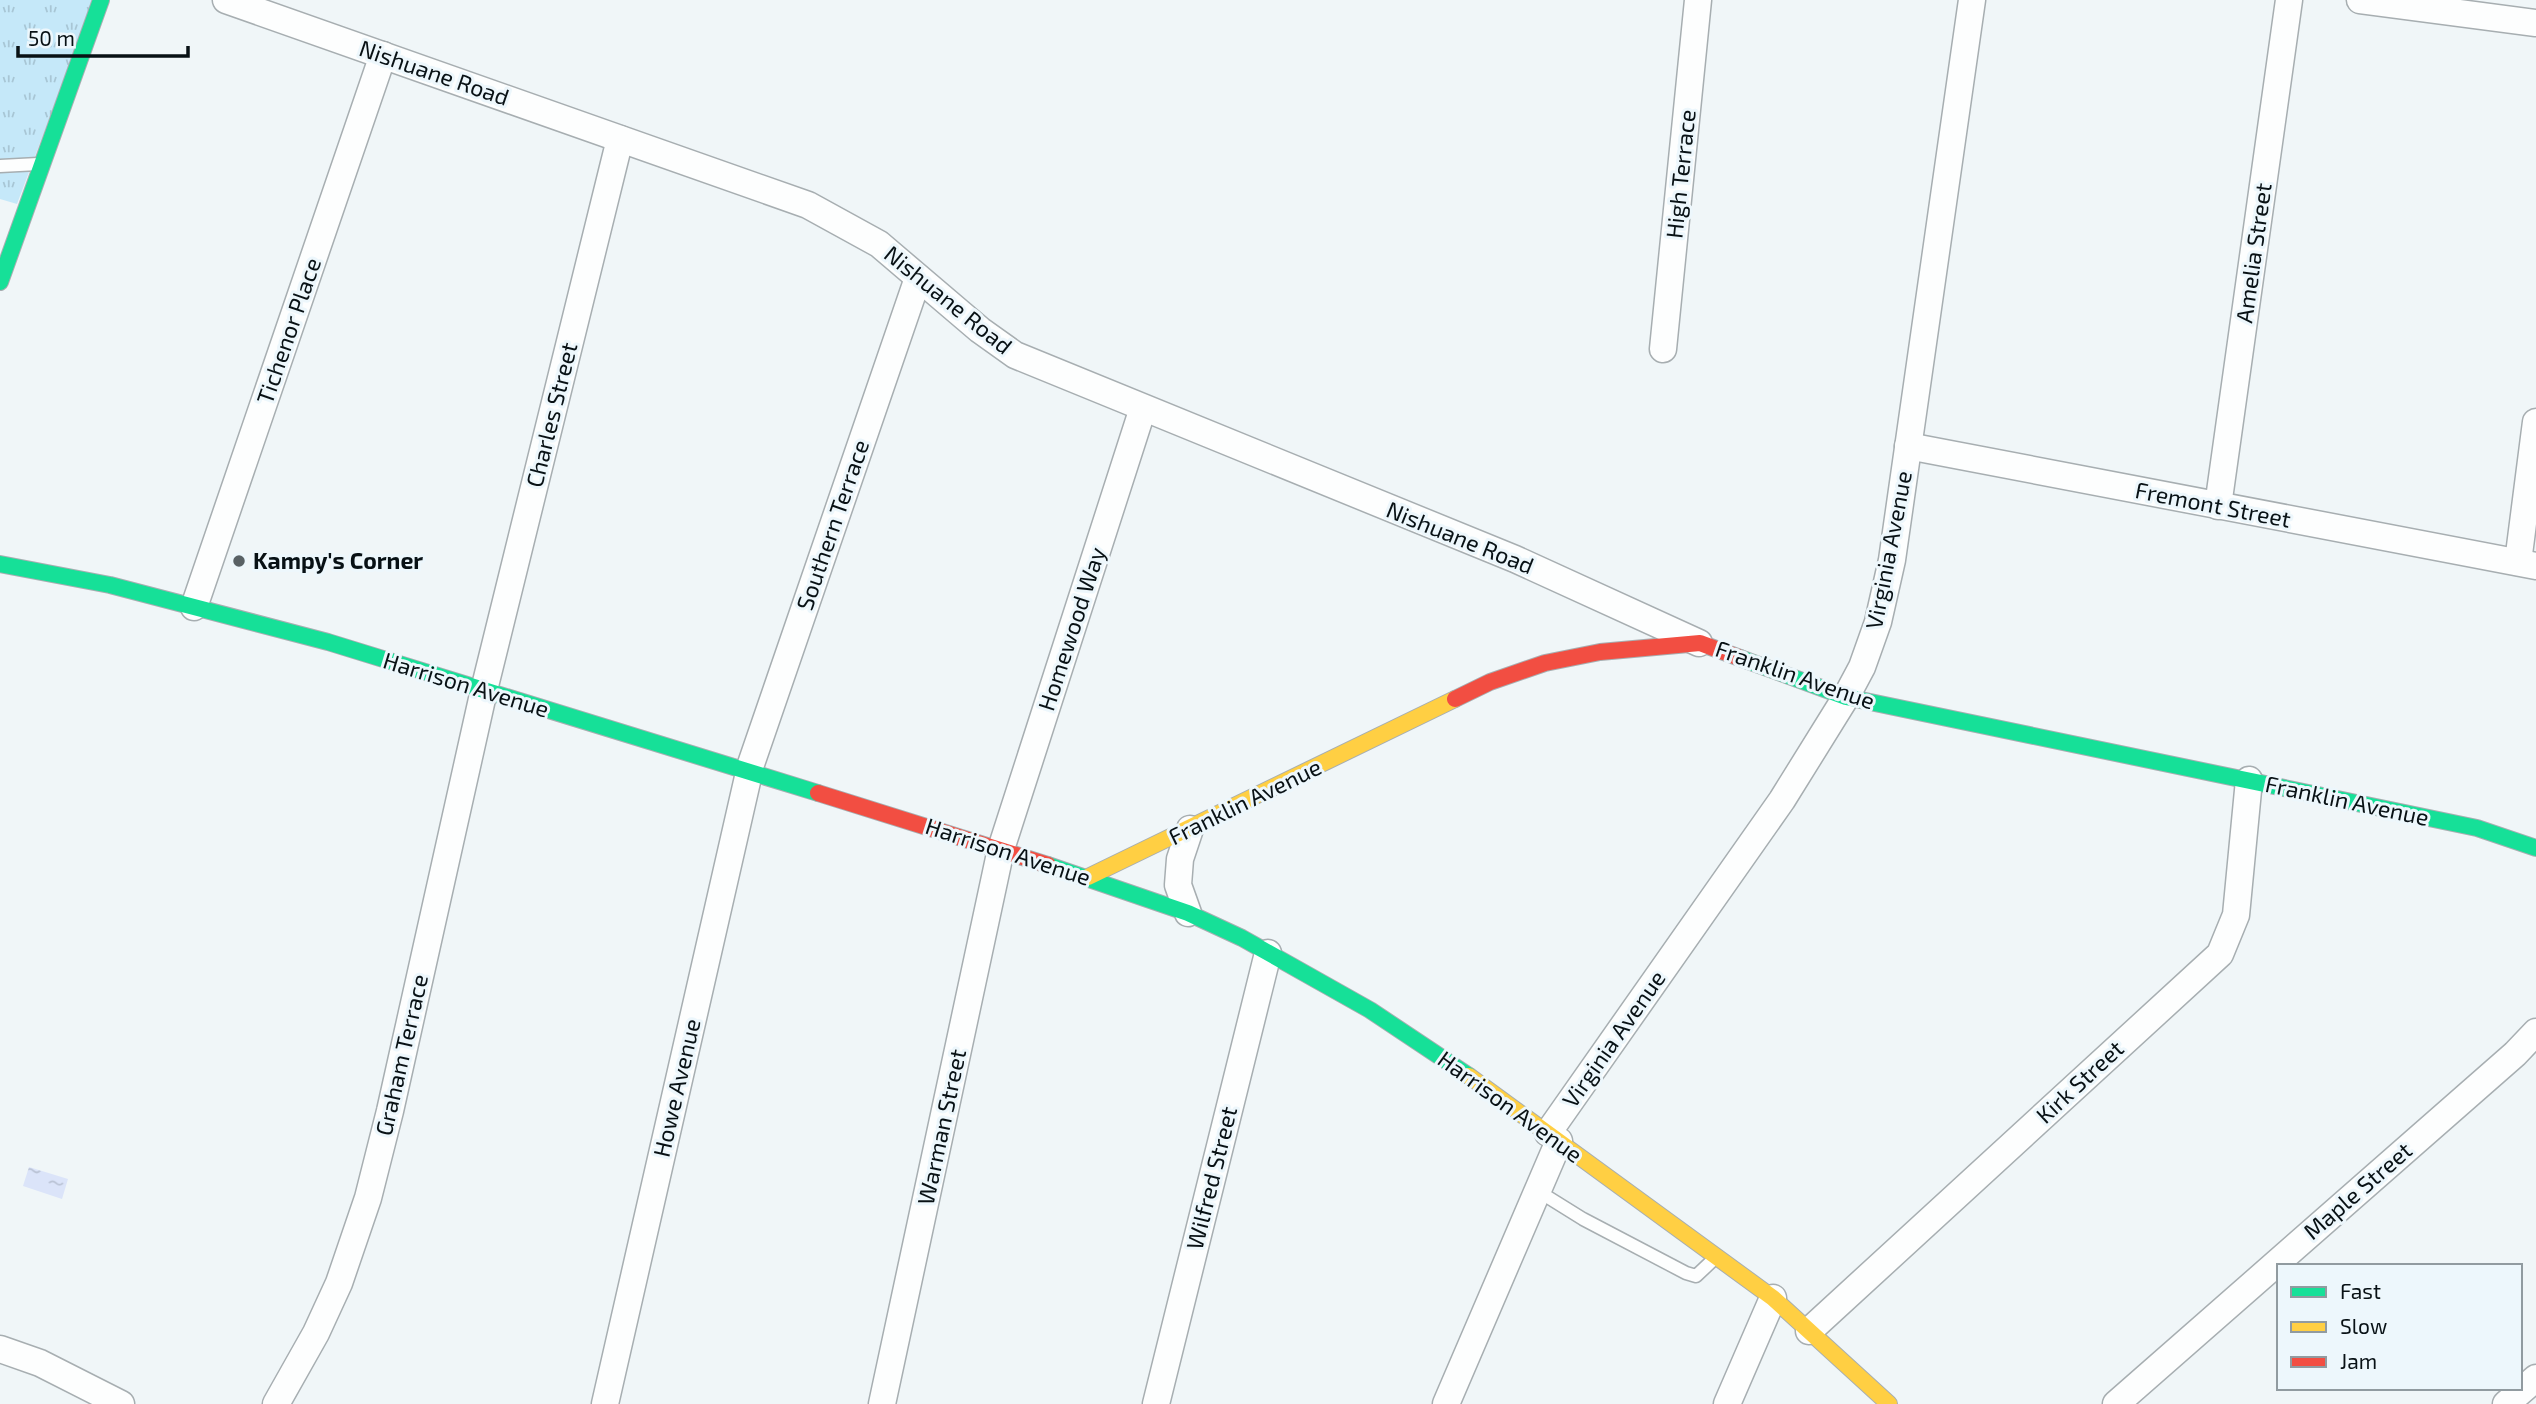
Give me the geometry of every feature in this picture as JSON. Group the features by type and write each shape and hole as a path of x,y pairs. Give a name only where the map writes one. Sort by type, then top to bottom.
{"street":[{"path":"0,282 101,0"},
{"name":"Nishuane Road","path":"226,0 808,205 878,244 980,330 1015,355 1515,559 1700,643"},
{"name":"High Terrace","path":"1663,349 1698,0"},
{"name":"Virginia Avenue","path":"1446,1404 1538,1191 1553,1137 1782,800 1862,667 1878,622 1892,560 1972,0"},
{"name":"Amelia Street","path":"2218,506 2289,0"},
{"path":"2360,0 2536,23"},
{"name":"Tichenor Place","path":"194,607 383,55"},
{"name":"Charles Street","path":"484,690 620,139"},
{"name":"Southern Terrace","path":"749,772 918,278"},
{"name":"Homewood Way","path":"1002,849 1143,408"},
{"path":"2527,564 2536,422"},
{"name":"Fremont Street","path":"1908,446 2527,564"},
{"name":"Harrison Avenue","path":"0,564 110,585 328,642 1002,849 1188,913 1268,953 1370,1010 1463,1072 1773,1298 1889,1404"},
{"name":"Franklin Avenue","path":"1088,877 1490,682 1545,663 1600,652 1700,643 1846,697 2477,828 2536,849"},
{"name":"Graham Terrace","path":"276,1404 316,1333 339,1283 368,1198 484,690"},
{"name":"Howe Avenue","path":"605,1404 749,772"},
{"name":"Kirk Street","path":"1809,1331 2220,954 2236,915 2249,780"},
{"path":"1188,913 1178,885 1180,859 1190,829"},
{"name":"Warman Street","path":"882,1404 1002,849"},
{"name":"Wilfred Street","path":"1156,1404 1268,953"},
{"name":"Maple Street","path":"2116,1404 2515,1054 2536,1032"},
{"path":"1727,1404 1773,1298"},
{"path":"0,1349 40,1363 121,1404"},
{"path":"2522,1390 2536,1378"},
{"path":"2505,1404 2522,1390"}],"lane":[{"path":"0,166 42,164"},
{"path":"1538,1191 1583,1219 1686,1273 1696,1276 1717,1256"}],"green space":[{"path":"0,0 94,0 17,204 0,199"}],"water":[{"path":"29,1167 68,1179 62,1199 23,1186"}],"traffic: fast":[{"path":"0,282 101,0"},
{"path":"0,564 110,585 328,642 818,793"},
{"path":"1740,658 1846,697 2477,828 2536,848"},
{"path":"1048,865 1188,913 1242,938 1370,1010 1469,1076"}],"traffic: slow":[{"path":"1088,877 1455,699"},
{"path":"1469,1076 1773,1298 1889,1404"}],"traffic: jam":[{"path":"1455,699 1490,682 1545,663 1600,652 1700,643 1740,658"},
{"path":"818,793 1048,865"}],"place":[{"name":"Kampy's Corner","path":"239,561"}]}
